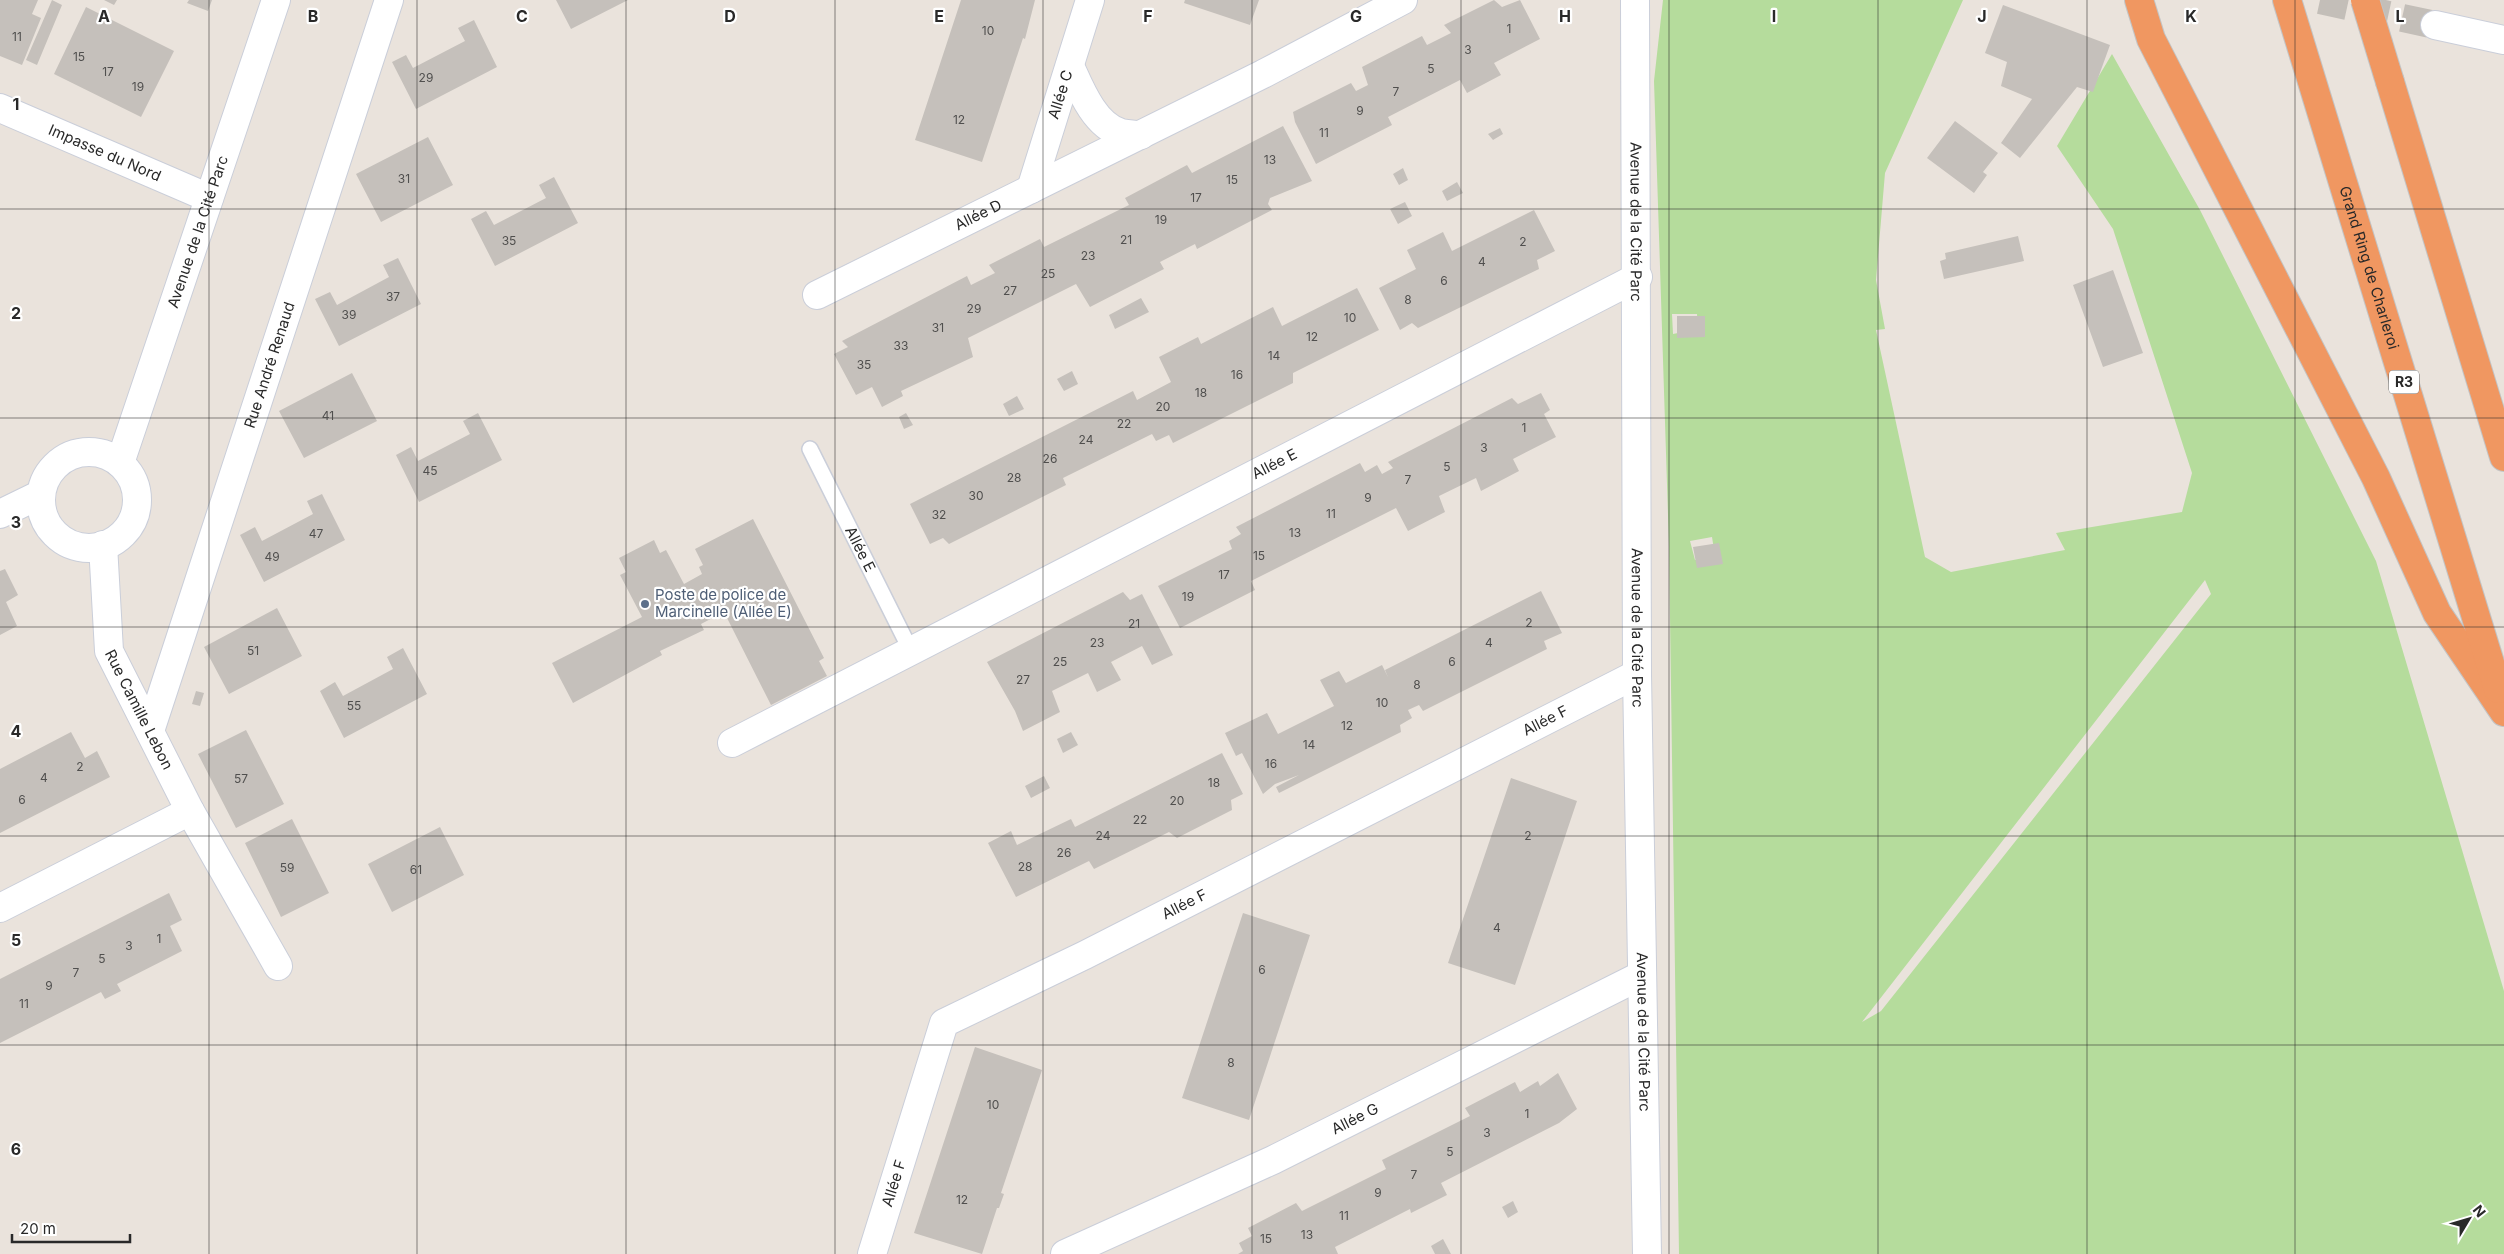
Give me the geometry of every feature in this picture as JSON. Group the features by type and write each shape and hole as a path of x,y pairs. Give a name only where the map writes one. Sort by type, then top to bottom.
{"highway":[{"path":"2139,0 2151,39 2376,478 2437,613 2504,712"},
{"name":"Grand Ring de Charleroi","path":"2286,0 2504,707"},
{"path":"2365,0 2504,456"}],"street":[{"name":"Avenue de la Cité Parc","path":"120,463 276,0"},
{"name":"Rue André Renaud","path":"150,731 389,0"},
{"name":"Allée C","path":"1031,189 1090,0"},
{"name":"Allée D","path":"817,295 1141,135 1403,0"},
{"name":"Avenue de la Cité Parc","path":"1635,0 1638,277 1637,674 1647,1254"},
{"path":"2435,25 2504,40"},
{"path":"1070,66 1086,100 1103,122 1119,132 1141,135"},
{"name":"Impasse du Nord","path":"0,108 209,198"},
{"name":"Allée E","path":"732,743 1638,277"},
{"path":"92,451 107,455 120,463 129,474 135,487 137,502 134,516 127,529 116,539 104,545 87,548 72,545 58,537 48,525 42,510 41,494 45,480 53,468 64,458 92,451"},
{"path":"0,514 41,494"},
{"name":"Rue Camille Lebon","path":"104,545 109,651 190,811 278,966"},
{"name":"Allée F","path":"872,1254 944,1023 1085,956 1637,674"},
{"path":"0,908 190,811"},
{"name":"Allée G","path":"1064,1254 1273,1160 1642,975"}],"lane":[{"name":"Allée E","path":"810,449 911,651"}],"green space":[{"path":"1663,0 1963,0 1885,173 1876,280 1885,329 1876,330 1925,557 1951,572 2065,550 2056,533 2182,512 2192,473 2113,229 2057,146 2112,54 2200,210 2376,561 2504,991 2504,1254 1679,1254 1669,546 1654,81","holes":["1672,314 1697,314 1698,329 1673,334","1712,537 1715,556 1695,560 1690,541","2205,580 2211,594 1881,1011 1862,1022"]}],"building":[{"path":"0,0 38,0 32,14 41,18 22,65 0,56"},
{"path":"52,0 62,5 37,65 26,60"},
{"path":"104,0 117,0 114,5"},
{"path":"189,0 212,0 208,11 187,3"},
{"path":"556,0 628,0 571,29"},
{"path":"961,0 1035,0 1025,39 1023,38 982,162 915,140"},
{"path":"1185,0 1259,0 1250,25 1184,3"},
{"path":"1494,0 1502,7 1520,0 1540,39 1494,63 1501,75 1467,93 1460,80 1388,117 1392,125 1316,164 1295,122 1293,112 1351,83 1356,91 1368,85 1362,67 1422,36 1427,45 1451,33 1444,25"},
{"path":"2003,5 2110,45 2093,92 2077,87 2020,158 2001,143 2032,99 2001,86 2007,62 1985,53"},
{"path":"86,7 174,51 141,117 54,74"},
{"path":"474,20 497,67 416,109 392,62 406,55 413,68 465,41 458,28"},
{"path":"1955,121 1998,153 1983,172 1987,175 1974,193 1927,158"},
{"path":"1283,126 1312,181 1270,198 1268,204 1272,210 1197,249 1195,244 1160,262 1164,269 1090,307 1076,284 968,338 973,357 901,391 903,396 882,407 872,387 856,395 834,354 848,347 842,341 967,276 971,285 995,273 989,265 1040,239 1044,247 1129,205 1125,198 1187,165 1192,173"},
{"path":"1500,128 1503,134 1493,140 1488,134"},
{"path":"428,137 453,185 381,222 356,174"},
{"path":"1403,168 1408,180 1399,185 1393,174"},
{"path":"554,177 578,223 495,266 471,219 486,211 494,225 546,198 539,185"},
{"path":"1457,182 1463,193 1447,201 1442,191"},
{"path":"1405,202 1412,216 1398,224 1390,209"},
{"path":"1534,210 1555,251 1537,260 1539,269 1418,328 1412,323 1400,330 1379,288 1416,269 1407,250 1443,232 1452,251"},
{"path":"2018,236 2024,261 1944,279 1940,261 1946,259 1945,253"},
{"path":"398,258 421,304 339,346 315,299 330,292 337,305 389,277 383,265"},
{"path":"2113,270 2143,353 2103,367 2073,285"},
{"path":"1357,288 1379,330 1293,373 1293,383 1173,443 1169,435 1156,441 1152,434 1063,478 1066,485 949,544 943,538 930,544 910,504 1133,391 1137,400 1171,382 1159,357 1198,337 1201,344 1273,307 1282,326"},
{"path":"1141,298 1149,312 1115,329 1109,315"},
{"path":"1677,316 1705,316 1705,337 1677,338"},
{"path":"1072,371 1078,384 1064,391 1057,379"},
{"path":"352,373 377,421 304,458 279,411"},
{"path":"1541,393 1550,410 1544,414 1556,437 1513,459 1519,471 1481,491 1476,478 1439,496 1445,512 1408,531 1396,508 1251,581 1255,590 1180,628 1158,586 1232,549 1229,541 1241,534 1236,527 1360,463 1365,472 1377,465 1382,474 1393,468 1388,462 1512,398 1518,404"},
{"path":"1017,396 1024,409 1009,416 1003,404"},
{"path":"478,413 502,460 419,502 396,455 411,447 418,461 470,434 463,421"},
{"path":"906,413 913,425 904,429 899,417"},
{"path":"322,494 345,540 264,582 240,535 255,527 262,541 313,514 307,501"},
{"path":"753,519 824,658 819,661 827,676 771,705 724,612 701,624 704,630 660,651 662,655 573,703 552,663 642,617 620,575 626,572 619,558 654,540 660,553 666,550 684,584 702,574 699,567 703,565 695,549"},
{"path":"1719,543 1723,564 1697,568 1693,547"},
{"path":"5,569 18,595 6,602 17,626 0,635 0,571"},
{"path":"1541,591 1562,633 1544,641 1547,649 1423,711 1419,705 1408,710 1412,718 1400,725 1401,732 1279,793 1276,787 1299,775 1275,784 1263,794 1242,753 1236,756 1225,733 1267,713 1278,734 1334,706 1320,680 1339,671 1346,683 1382,665 1388,677 1385,670"},
{"path":"1123,592 1130,600 1142,594 1173,655 1152,665 1142,646 1111,662 1121,680 1097,692 1088,673 1052,691 1060,712 1023,731 1015,711 987,662"},
{"path":"277,608 302,656 229,694 204,647"},
{"path":"403,648 427,694 344,738 320,691 335,682 343,696 393,669 387,657"},
{"path":"196,691 204,693 200,706 192,704"},
{"path":"246,730 284,804 236,828 198,754"},
{"path":"71,732 85,758 97,751 110,777 0,833 0,769"},
{"path":"1071,732 1078,745 1063,753 1057,739"},
{"path":"1222,753 1243,794 1231,800 1232,810 1177,838 1169,832 1094,869 1089,861 1016,897 988,843 1011,831 1017,845 1071,819 1075,827"},
{"path":"1044,776 1050,788 1031,798 1025,786"},
{"path":"1511,778 1577,801 1515,985 1448,963"},
{"path":"292,819 329,893 281,917 245,843"},
{"path":"440,827 464,875 392,912 368,864"},
{"path":"169,893 182,920 170,926 182,951 117,984 121,991 105,999 101,992 0,1043 0,979"},
{"path":"1243,913 1310,935 1249,1120 1182,1098"},
{"path":"975,1047 1042,1070 1001,1193 1004,1194 999,1208 997,1208 982,1254 914,1233"},
{"path":"1558,1073 1577,1109 1559,1123 1441,1183 1447,1195 1411,1213 1410,1209 1335,1247 1338,1254 1238,1254 1243,1251 1239,1243 1252,1236 1248,1228 1296,1203 1302,1211 1386,1169 1382,1160 1470,1116 1465,1108 1515,1082 1520,1092 1538,1081 1540,1086"},
{"path":"1513,1201 1518,1212 1508,1218 1502,1207"},
{"path":"1443,1239 1451,1254 1435,1254 1431,1246"}],"tunnel":[{"path":"2320,0 2435,25"}],"place":[{"name":"Poste de police de Marcinelle (Allée E)","path":"645,604"}]}
